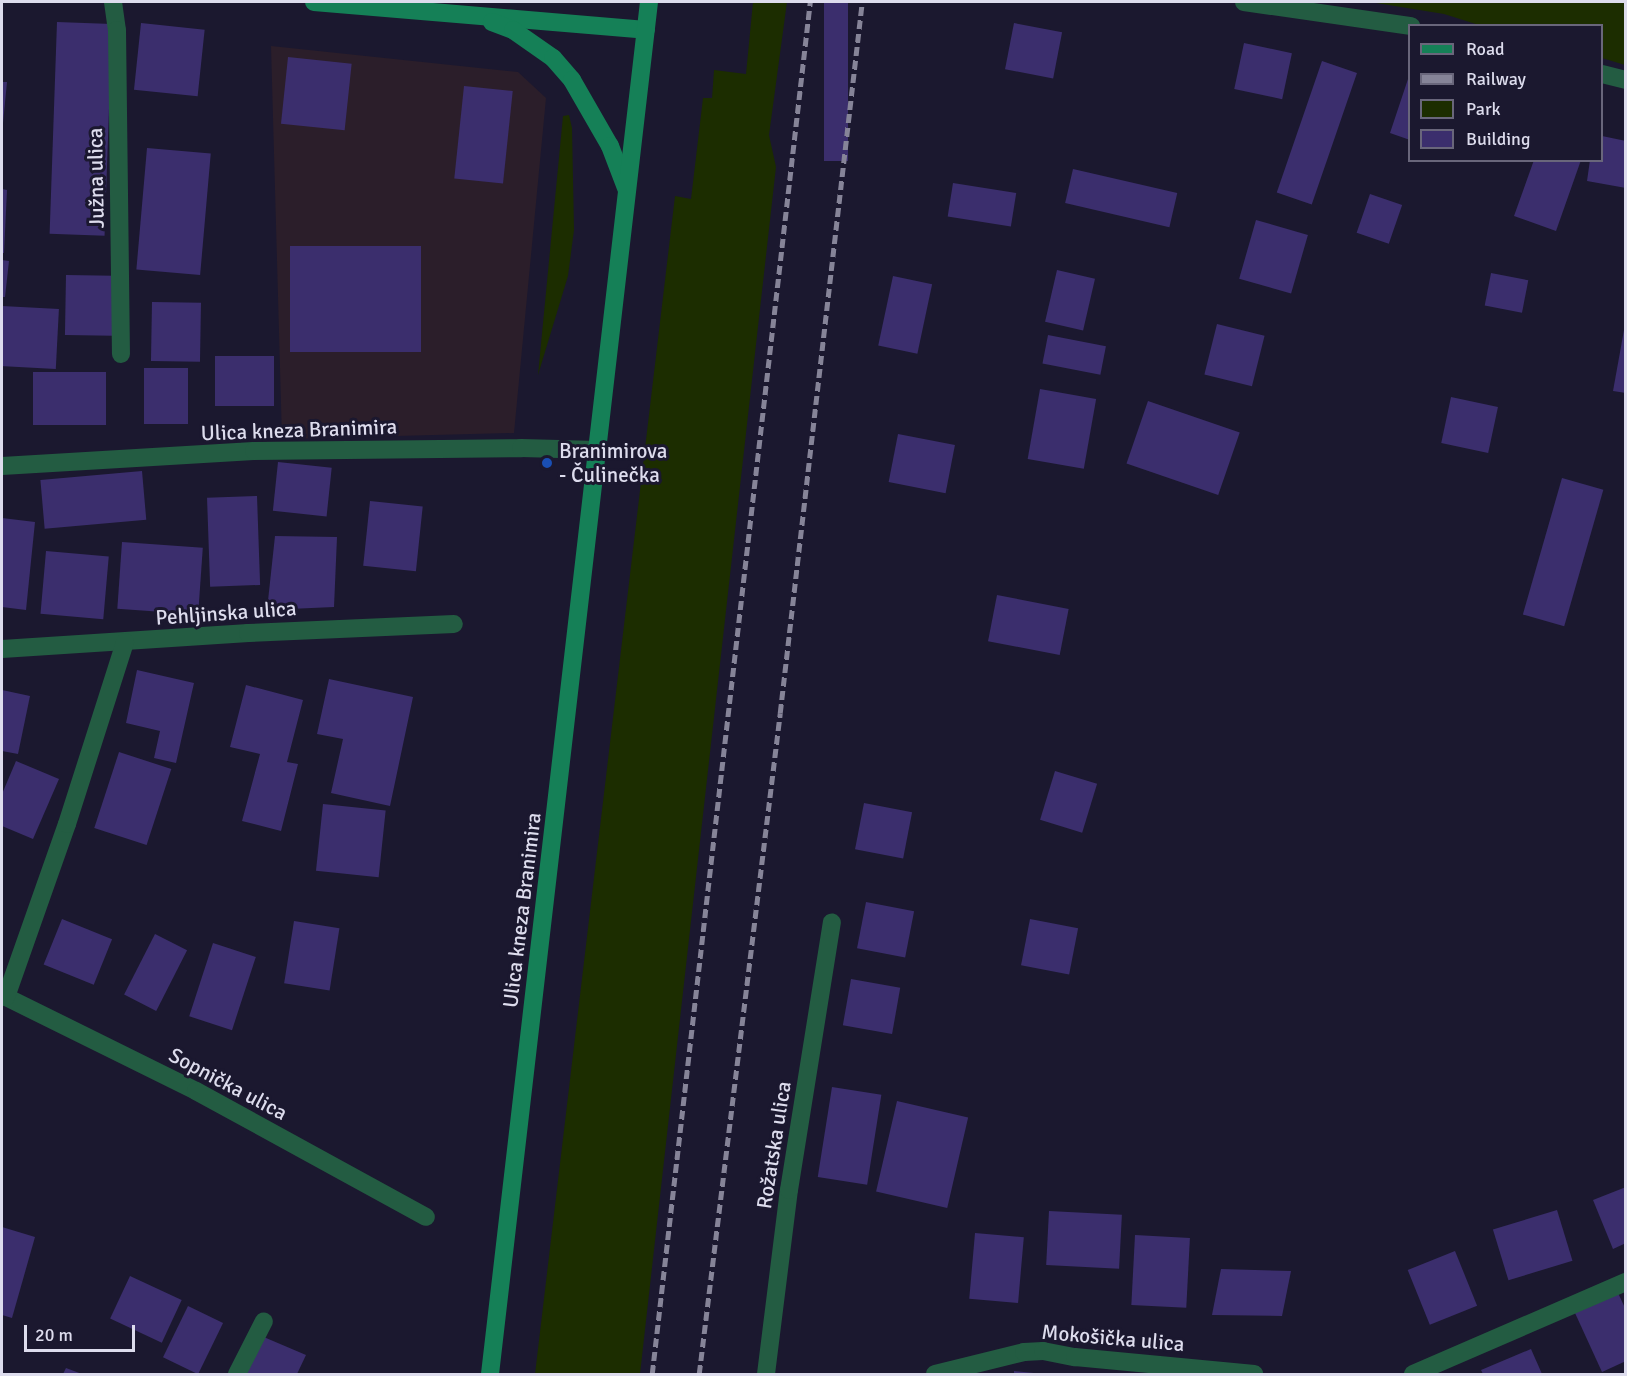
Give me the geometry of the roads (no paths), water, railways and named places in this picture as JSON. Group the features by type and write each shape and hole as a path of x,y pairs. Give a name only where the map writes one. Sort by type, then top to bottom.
{"main road":[{"path":"314,2 646,30"},
{"name":"Ulica kneza Branimira","path":"490,1374 649,2"},
{"path":"478,15 513,30 553,58 590,108 610,146 627,193"}],"street":[{"name":"Južna ulica","path":"113,2 117,30 121,354"},
{"path":"1244,2 1408,25"},
{"path":"1603,74 1626,80"},
{"name":"Ulica kneza Branimira","path":"2,466 254,451 521,448 598,450"},
{"name":"Pehljinska ulica","path":"2,649 248,633 454,624"},
{"name":"Sopnička ulica","path":"125,642 67,824 4,996 196,1091 426,1217"},
{"name":"Rožatska ulica","path":"766,1374 789,1190 832,922"},
{"path":"1413,1374 1626,1282"},
{"path":"237,1374 264,1321"},
{"name":"Mokošička ulica","path":"935,1374 1024,1352 1043,1352 1254,1374"}],"railway":[{"path":"652,1374 810,2"},
{"path":"699,1374 780,713 862,2"}],"place":[{"name":"Branimirova - Čulinečka","path":"547,463"}]}
